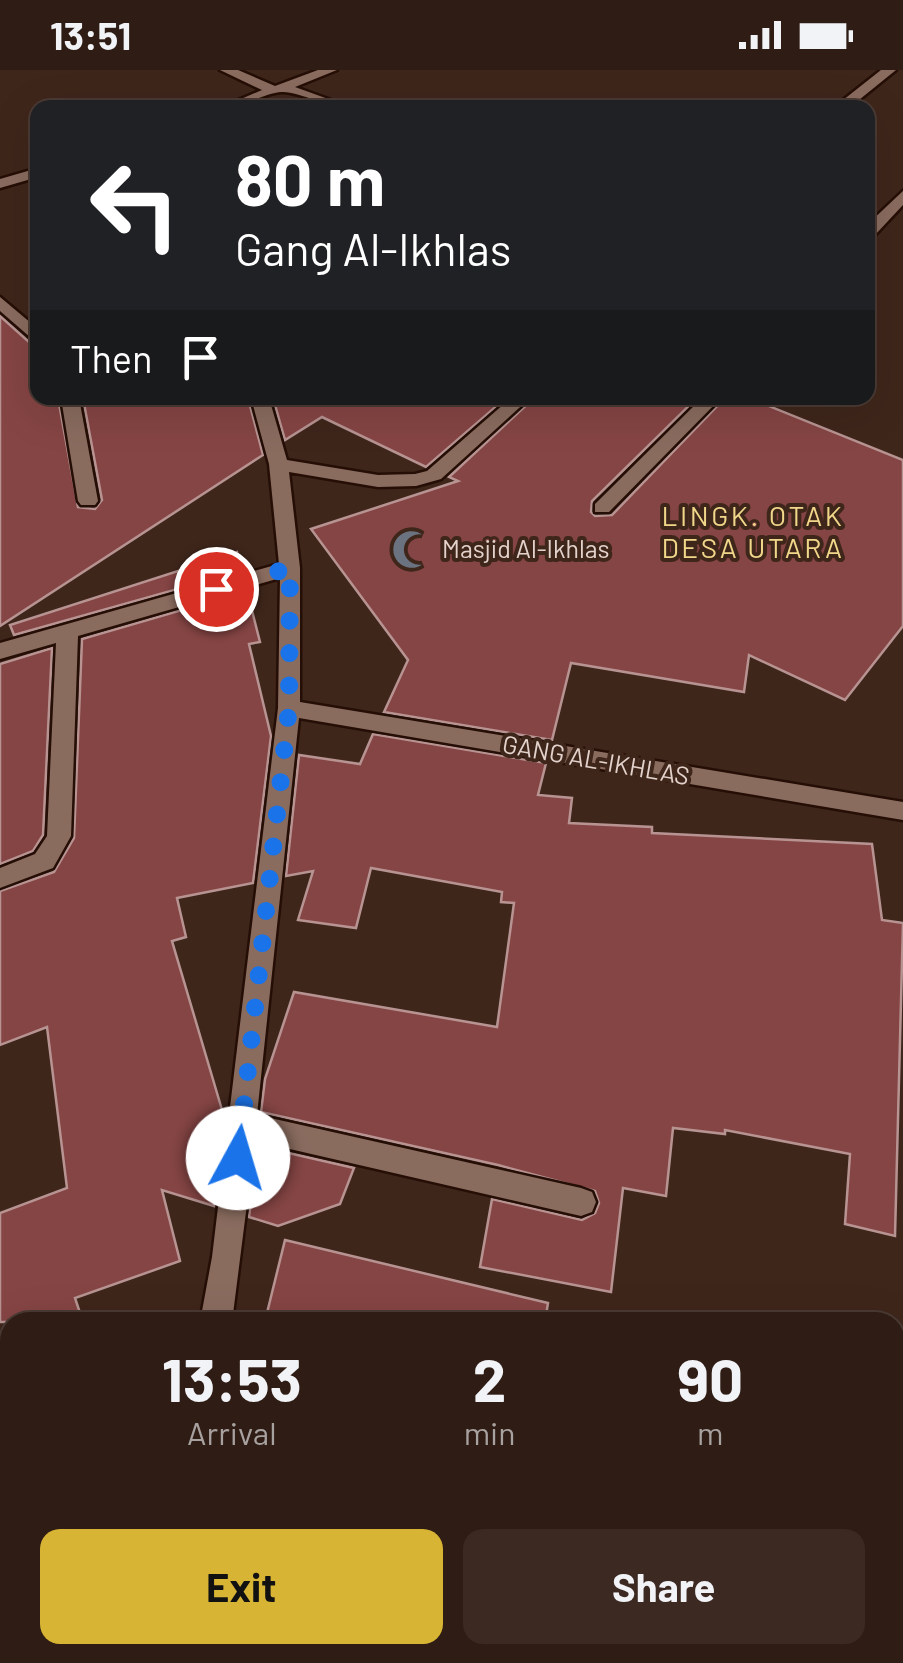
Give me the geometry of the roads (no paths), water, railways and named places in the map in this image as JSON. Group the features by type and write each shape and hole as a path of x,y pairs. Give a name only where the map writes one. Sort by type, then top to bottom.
{"street":[{"path":"227,70 318,100"},
{"path":"249,100 330,70"},
{"path":"850,100 889,70"},
{"path":"0,184 30,175"},
{"path":"875,226 903,196"},
{"path":"0,302 30,331"},
{"path":"71,405 88,501"},
{"path":"217,1312 289,708 290,568 279,464 262,405"},
{"path":"279,464 417,482 434,474 513,405"},
{"path":"602,508 705,405"},
{"path":"0,650 290,568"},
{"path":"0,878 44,863 53,855 59,836 68,632"},
{"name":"GANG AL-IKHLAS","path":"289,708 903,811"},
{"path":"242,1125 581,1202"}],"place":[{"name":"Masjid Al-Ikhlas","path":"412,549"}],"district":[{"name":"LINGK. OTAK DESA UTARA","path":"753,532"}]}
